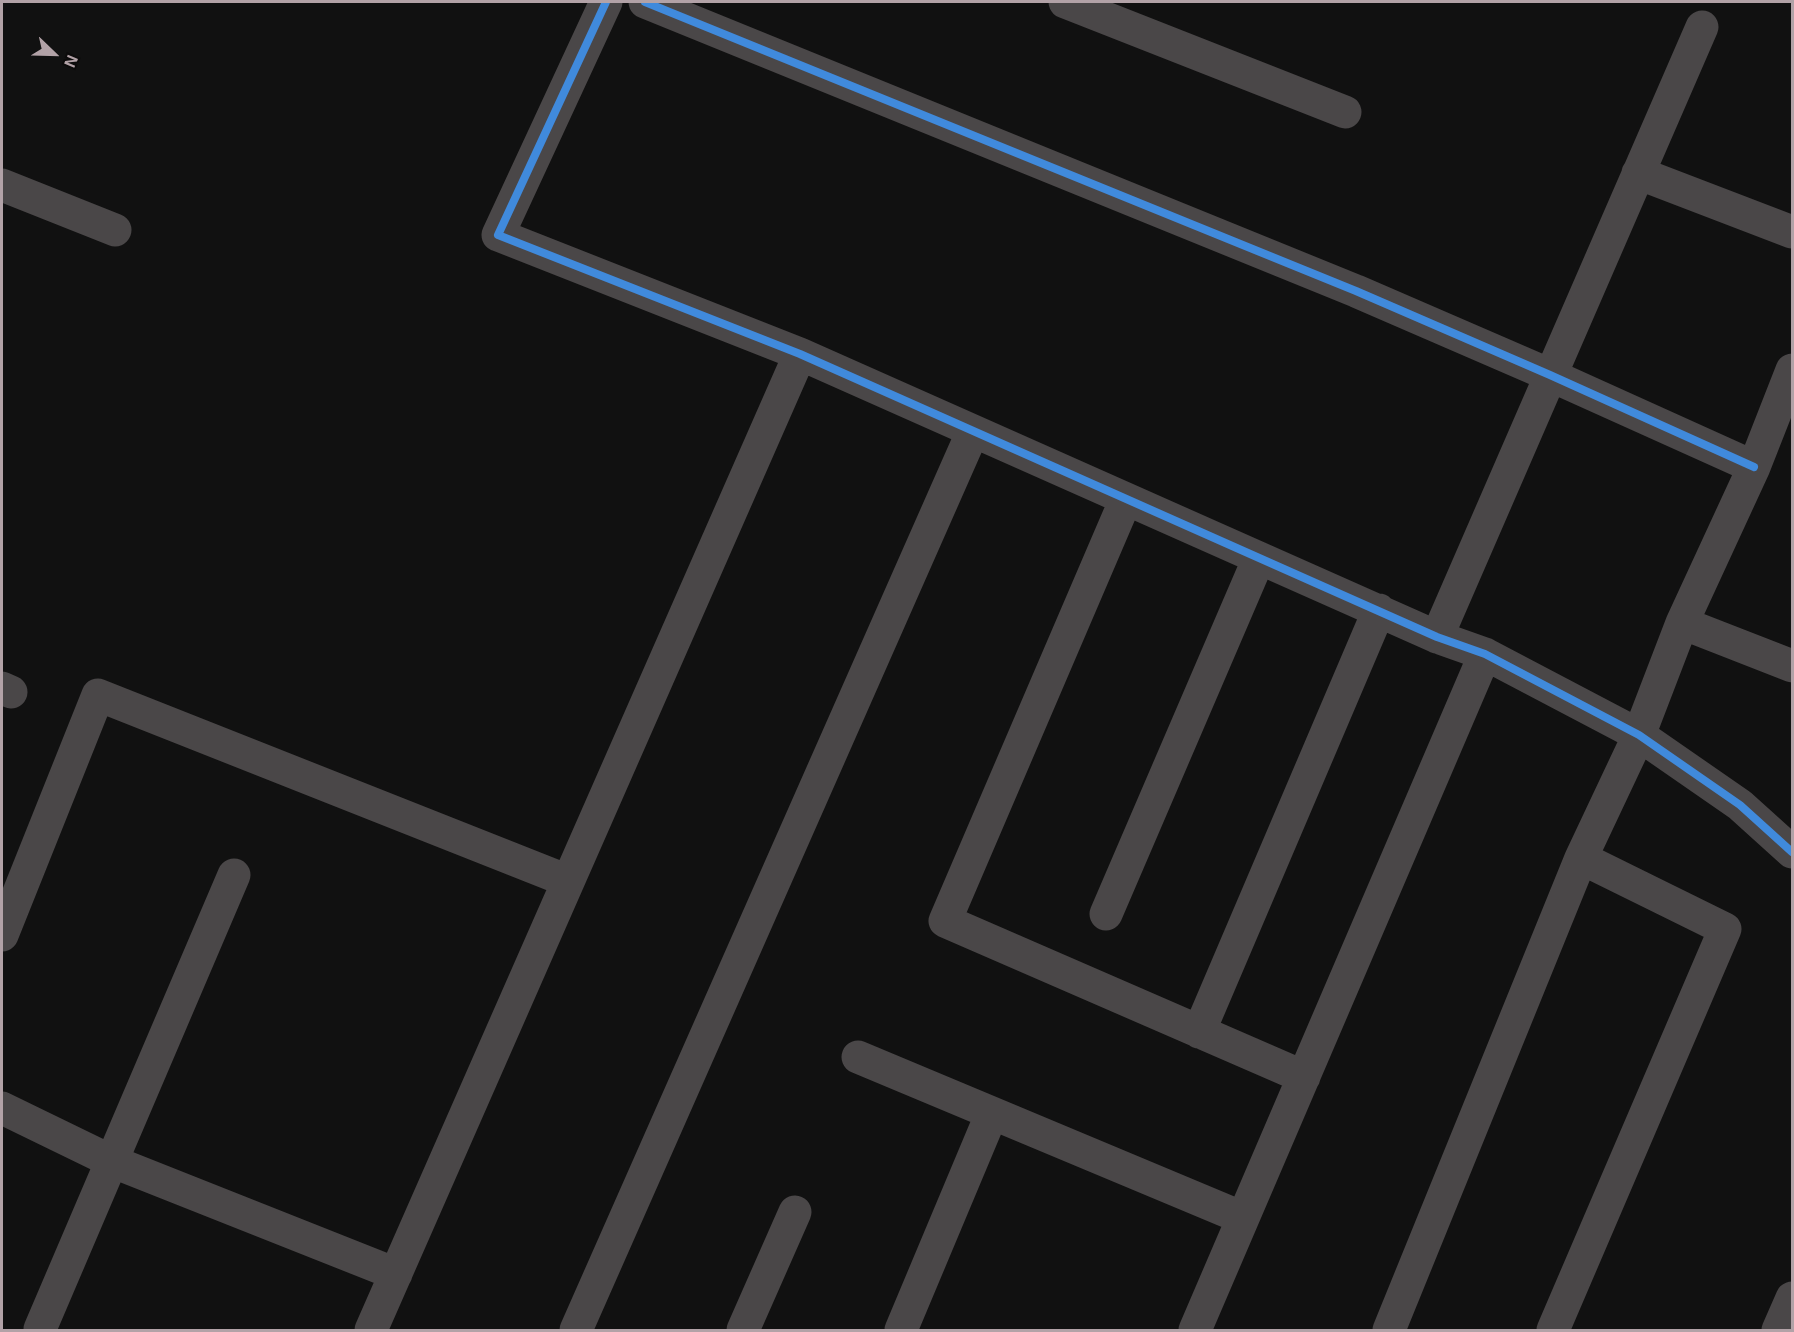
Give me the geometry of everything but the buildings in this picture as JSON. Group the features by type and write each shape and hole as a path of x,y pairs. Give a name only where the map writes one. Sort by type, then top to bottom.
{"street":[{"path":"606,2 498,235 800,354 1437,637 1485,654 1639,735 1740,805 1792,852"},
{"path":"645,2 1356,291 1754,467"},
{"path":"1065,2 1345,112"},
{"path":"1437,637 1702,27"},
{"path":"1638,173 1792,232"},
{"path":"2,184 116,230"},
{"path":"371,1330 800,354"},
{"path":"1389,1330 1581,858 1639,735 1682,623 1754,467 1792,370"},
{"path":"576,1330 973,431"},
{"path":"1126,499 945,921 1304,1077"},
{"path":"1106,914 1259,558"},
{"path":"1199,1032 1379,610"},
{"path":"1682,623 1792,666"},
{"path":"1195,1330 1485,654"},
{"path":"2,935 98,695 568,881"},
{"path":"1553,1330 1725,929 1581,858"},
{"path":"39,1329 234,875"},
{"path":"858,1058 1243,1218"},
{"path":"2,1108 111,1161 396,1274"},
{"path":"901,1330 992,1113"},
{"path":"743,1330 795,1212"},
{"path":"1779,1330 1792,1298"}],"cycle path":[{"path":"606,2 498,235 800,354 1437,637 1485,654 1639,735 1740,805 1792,852"},
{"path":"645,2 1356,291 1754,467"}]}
